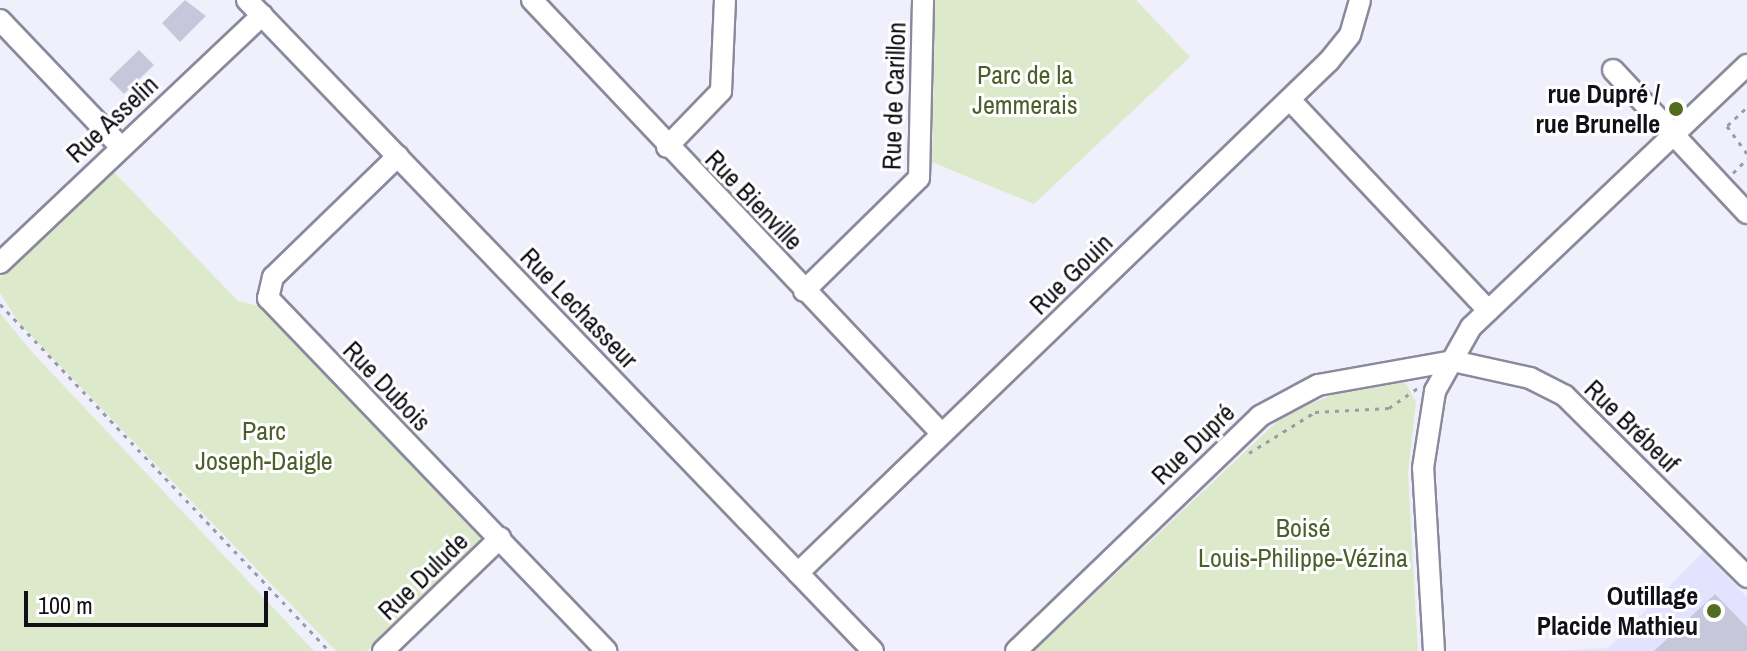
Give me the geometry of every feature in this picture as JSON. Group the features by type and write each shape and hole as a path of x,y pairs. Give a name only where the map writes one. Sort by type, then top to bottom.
{"street":[{"name":"Rue Bienville","path":"532,0 667,147 941,433"},
{"path":"667,147 721,91 725,0"},
{"name":"Rue de Carillon","path":"804,291 919,178 923,0"},
{"name":"Rue Gouin","path":"798,573 1290,100 1346,42 1360,0"},
{"name":"Rue Asselin","path":"0,263 121,147 254,7"},
{"name":"Rue Lechasseur","path":"254,7 873,651"},
{"path":"0,20 121,147"},
{"path":"1434,651 1424,440 1435,391 1488,310 1747,65"},
{"path":"1613,70 1747,213"},
{"path":"1290,100 1488,310"},
{"name":"Rue Dubois","path":"398,156 273,277 268,298 607,651"},
{"name":"Rue Brébeuf","path":"1453,361 1530,378 1565,396 1747,577"},
{"name":"Rue Dupré","path":"1016,651 1274,407 1318,385 1453,361"},
{"name":"Rue Dulude","path":"383,651 500,538"}],"path":[{"path":"1731,175 1747,156 1727,126 1745,109"},
{"path":"0,304 329,651"},
{"name":"Rue Dupré","path":"1240,458 1315,412 1389,408 1422,385"}],"shaded area":[{"path":"1703,552 1747,597 1747,651 1550,651 1608,648"}],"green space":[{"name":"Parc de la Jemmerais","path":"935,0 1136,0 1190,57 1034,204 932,162"},
{"name":"Parc Joseph-Daigle","path":"113,171 238,301 259,306 481,532 479,543 367,651 336,651 19,323 0,293 0,277"},
{"path":"0,313 32,352 314,651 0,651"},
{"name":"Boisé Louis-Philippe-Vézina","path":"1405,382 1416,402 1408,473 1418,651 1034,651 1285,414 1332,395"}],"building":[{"path":"185,0 206,16 180,42 162,23"},
{"path":"139,50 154,65 124,94 109,79"},
{"name":"Outillage Placide Mathieu","path":"1715,594 1747,627 1747,651 1654,651"}],"place":[{"name":"rue Dupré / rue Brunelle","path":"1676,109"},
{"name":"Outillage Placide Mathieu","path":"1714,611"}]}
